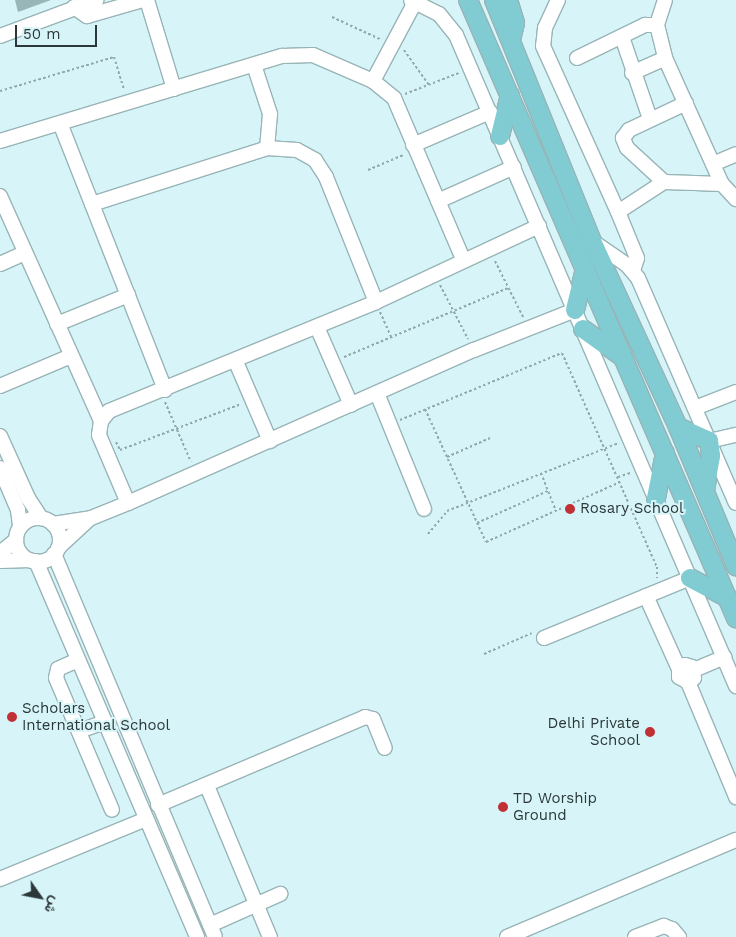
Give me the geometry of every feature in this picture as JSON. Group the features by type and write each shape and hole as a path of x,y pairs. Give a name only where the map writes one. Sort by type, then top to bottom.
{"main road":[{"path":"456,0 479,25"},
{"path":"468,0 736,618"},
{"path":"494,0 592,240 678,427 736,566"},
{"path":"508,0 515,23 510,42"},
{"path":"500,136 510,95"},
{"path":"575,310 585,269"},
{"path":"583,329 625,359"},
{"path":"678,427 710,441 711,456 705,492"},
{"path":"656,498 665,452"},
{"path":"690,578 728,598"}],"street":[{"path":"0,36 97,0"},
{"path":"74,7 87,16 143,0"},
{"path":"147,0 174,89"},
{"path":"558,0 545,28 543,46 637,258 633,271"},
{"path":"665,0 657,25 664,58 722,184 736,199"},
{"path":"374,81 413,1 439,14 452,27 514,167 736,686"},
{"path":"577,58 645,25 657,25"},
{"path":"622,37 632,73 650,119"},
{"path":"0,141 292,54 314,55 374,81 394,98 464,261"},
{"path":"632,73 664,58"},
{"path":"254,65 270,114 267,148"},
{"path":"664,182 627,148 624,138 629,130 686,103"},
{"path":"414,148 490,112"},
{"path":"60,123 128,295 163,391"},
{"path":"92,204 267,148 297,150 321,168 376,302"},
{"path":"713,164 736,154"},
{"path":"438,201 514,167"},
{"path":"618,212 664,182 722,184"},
{"path":"0,196 71,356 102,419 101,442 128,503"},
{"path":"102,419 116,408 236,362 376,302 539,226"},
{"path":"592,240 633,271 734,494"},
{"path":"0,264 25,253"},
{"path":"57,324 128,295"},
{"path":"0,553 33,518 47,521 91,518 474,350 530,330 575,310"},
{"path":"317,327 351,405"},
{"path":"0,386 71,356"},
{"path":"236,362 270,441"},
{"path":"695,408 736,392"},
{"path":"377,393 424,508"},
{"path":"710,441 736,435"},
{"path":"0,436 28,498 59,536 56,551 158,805 212,931 280,894"},
{"path":"2,476 18,510 18,548 33,560 78,660 146,819 192,936"},
{"path":"0,561 33,560 56,551 91,518"},
{"path":"540,634 690,578"},
{"path":"646,596 679,669 679,677 691,676 724,657"},
{"path":"78,660 61,668 56,675 78,732 112,810"},
{"path":"691,676 736,797"},
{"path":"158,805 207,786 366,717 373,719 386,748"},
{"path":"78,732 105,722"},
{"path":"207,786 270,937"},
{"path":"0,879 146,819"},
{"path":"507,937 736,840"},
{"path":"635,937 664,926 672,929 678,937"}],"path":[{"path":"0,91 114,58 128,102"},
{"path":"394,98 471,68"},
{"path":"368,170 414,148"},
{"path":"489,250 530,330"},
{"path":"435,275 474,350"},
{"path":"332,362 508,288"},
{"path":"376,302 391,337"},
{"path":"390,425 562,353 606,448 659,571 652,582"},
{"path":"163,391 176,428 196,473"},
{"path":"102,419 120,450 252,400"},
{"path":"425,409 486,542 620,482"},
{"path":"447,457 490,438"},
{"path":"428,534 441,515 468,502 630,438"},
{"path":"540,473 556,511"},
{"path":"477,523 548,491"},
{"path":"484,654 540,634"}],"building":[{"path":"15,0 51,0 18,12"}],"place":[{"name":"Rosary School","path":"570,509"},
{"name":"Scholars International School","path":"12,717"},
{"name":"Delhi Private School","path":"650,732"},
{"name":"TD Worship Ground","path":"503,807"}]}
